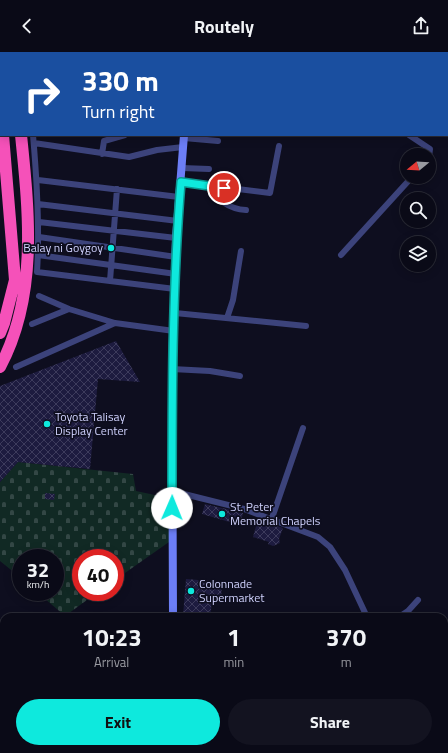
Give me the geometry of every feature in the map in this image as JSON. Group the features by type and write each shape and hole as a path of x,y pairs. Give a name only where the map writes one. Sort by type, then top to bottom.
{"highway":[{"path":"0,332 4,323 15,280 3,136"},
{"path":"0,367 17,326 25,292 28,214 32,196 22,136"}],"street":[{"path":"33,136 38,180 32,196 38,204 39,237 37,272 175,289"},
{"path":"102,154 104,138 118,136"},
{"path":"173,613 172,369 175,313 176,238 184,136 218,141"},
{"path":"410,136 428,148"},
{"path":"34,143 129,157 157,150 183,147"},
{"path":"181,182 270,193 279,146"},
{"path":"182,168 209,169"},
{"path":"38,180 180,196"},
{"path":"341,255 406,184"},
{"path":"208,186 214,194 228,206 246,210"},
{"path":"110,281 117,189"},
{"path":"38,204 178,221"},
{"path":"39,222 176,238"},
{"path":"39,237 176,257"},
{"path":"227,318 233,300 241,251"},
{"path":"38,255 176,274"},
{"path":"39,296 69,309 115,323 174,331"},
{"path":"32,324 69,309"},
{"path":"175,313 306,326"},
{"path":"16,367 115,323"},
{"path":"172,369 210,371 240,376"},
{"path":"272,518 303,428"},
{"path":"172,492 244,509 272,518 318,537 330,547 345,570 364,613"},
{"path":"405,613 418,600"}],"green space":[{"path":"18,462 133,474 136,491 169,498 169,542 124,574 124,549 72,549 72,601 86,601 69,613 62,613 48,601 64,601 64,549 12,549 12,571 0,561 0,482"}],"building":[{"name":"Toyota Talisay Display Center","path":"116,341 140,382 98,379 90,469 18,462 0,482 0,386"},
{"path":"45,493 55,494 54,500 45,499"},
{"name":"St. Peter Memorial Chapels","path":"205,504 243,513 240,525 202,514"},
{"path":"258,519 283,528 279,539 280,543 273,546 268,544 269,542 253,537"},
{"path":"186,579 222,582 221,601 212,601 210,613 183,613"}],"place":[{"name":"Balay ni Goygoy","path":"111,248"},
{"name":"Toyota Talisay Display Center","path":"47,424"},
{"name":"St. Peter Memorial Chapels","path":"222,514"},
{"name":"Colonnade Supermarket","path":"191,591"}],"route":[{"path":"172,508 172,369 175,313 176,238 181,182 224,188"}]}
